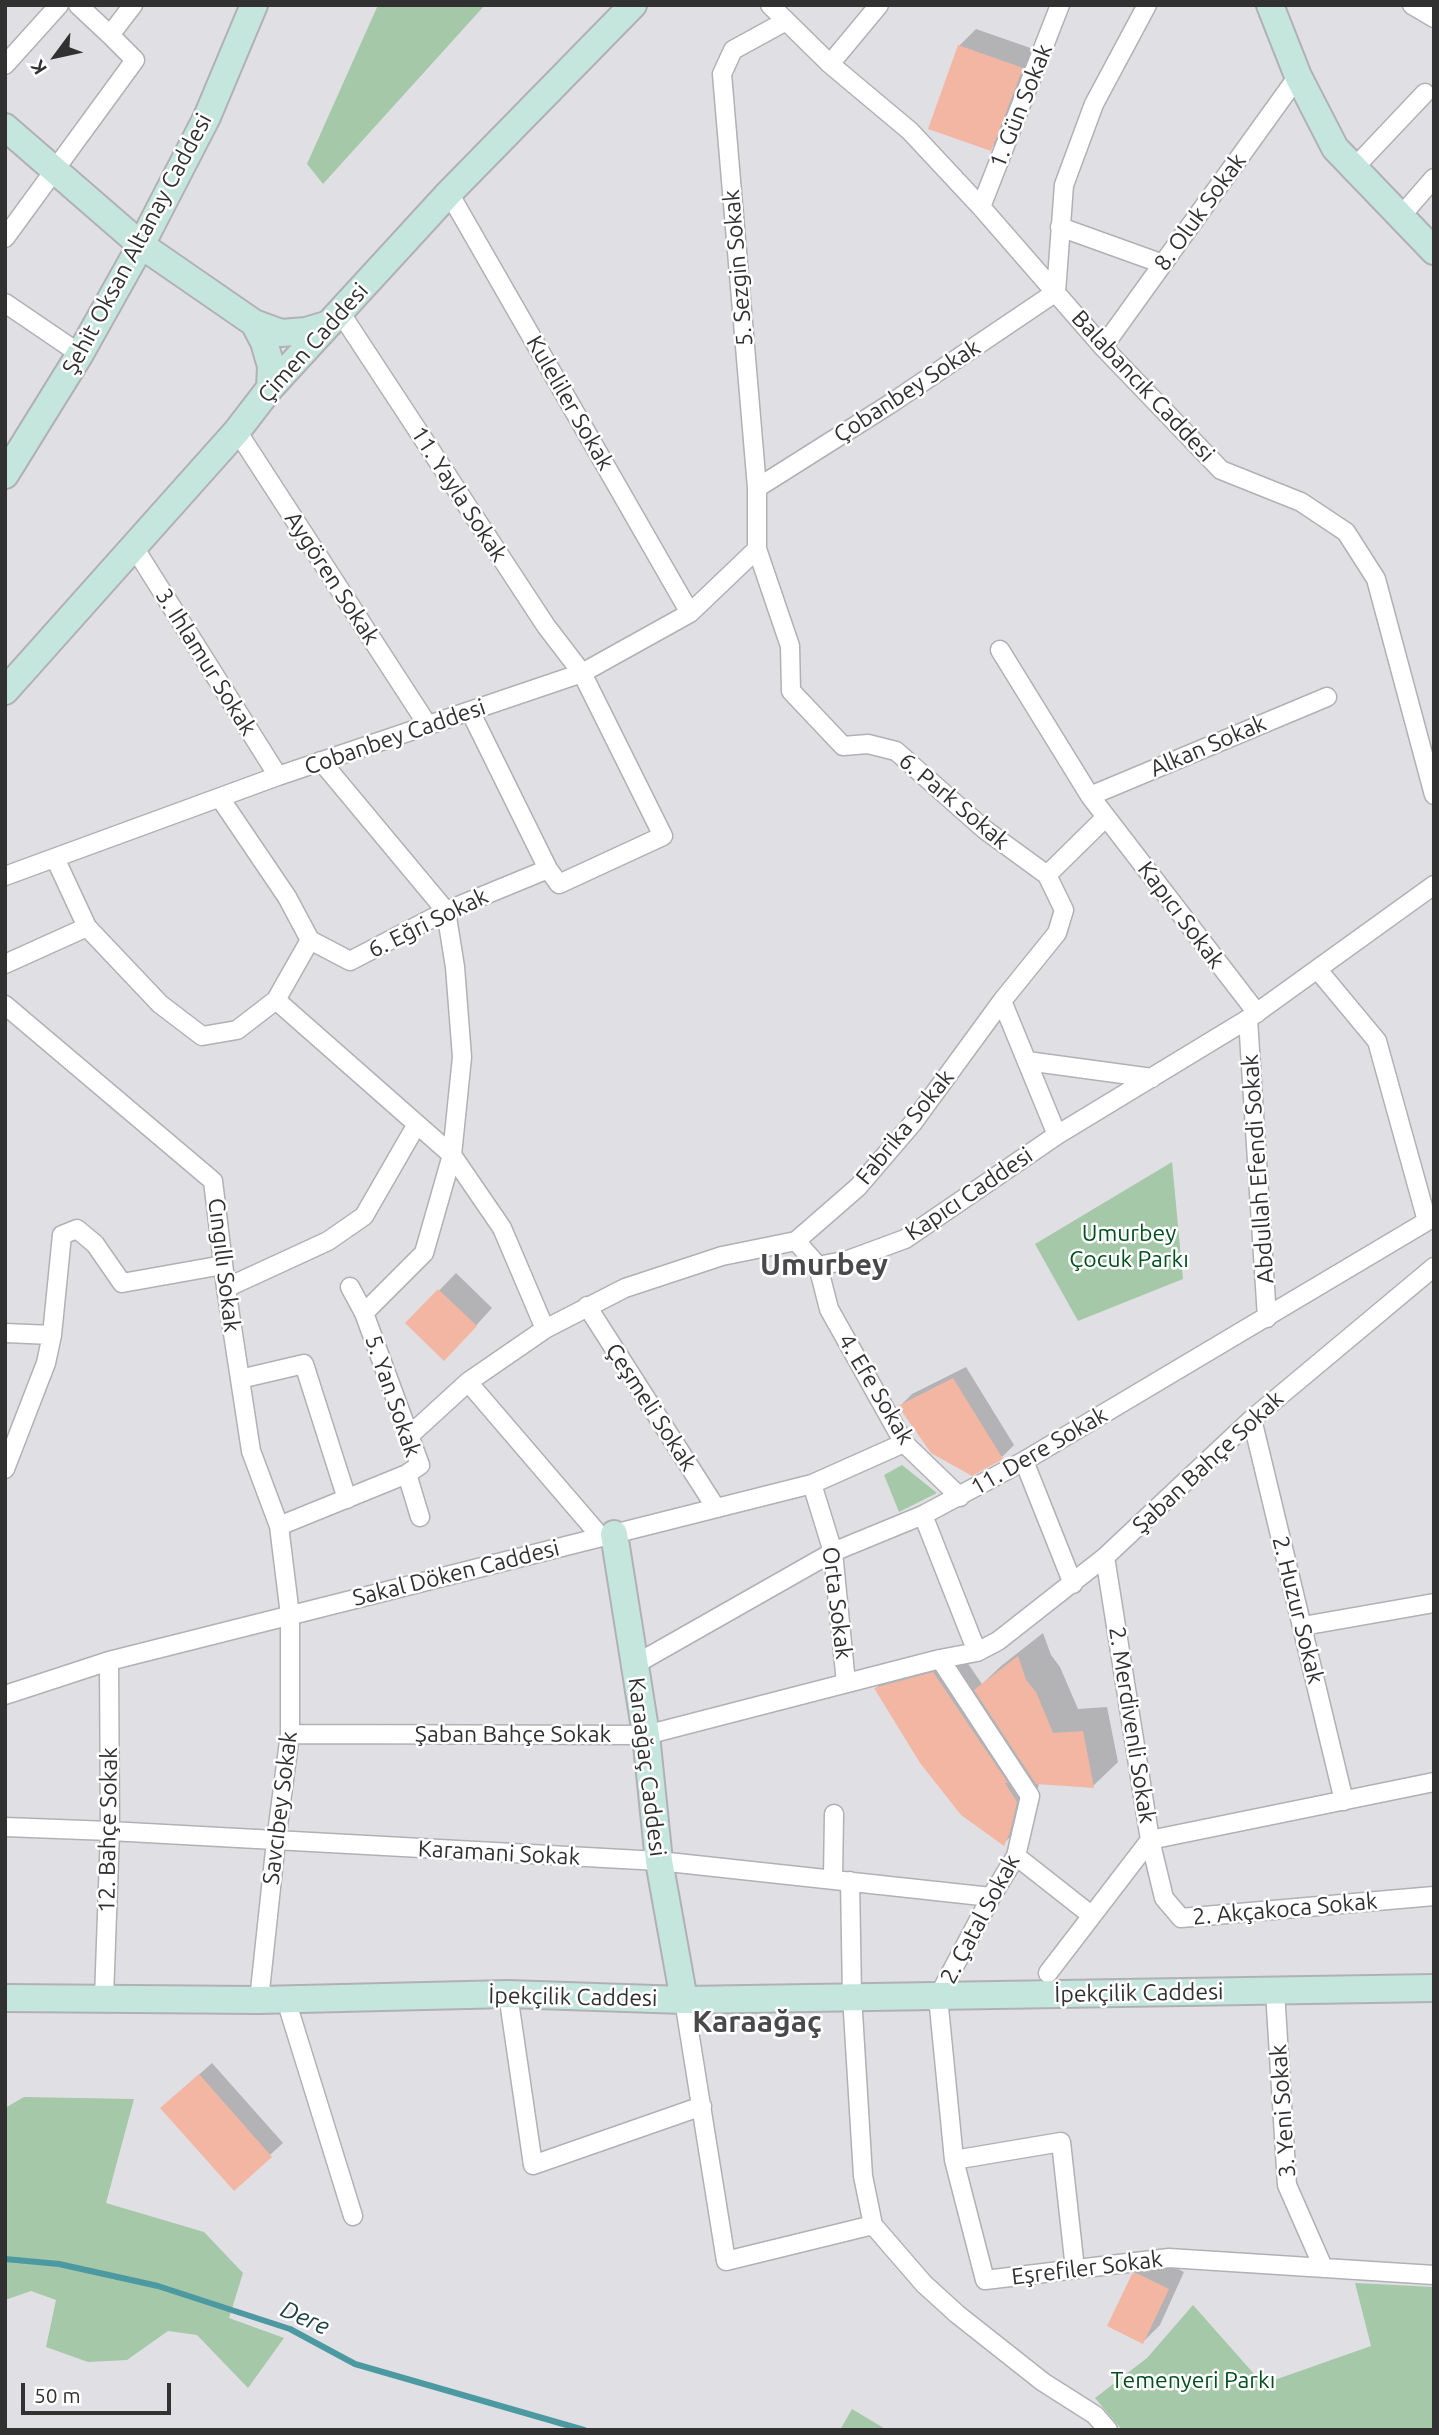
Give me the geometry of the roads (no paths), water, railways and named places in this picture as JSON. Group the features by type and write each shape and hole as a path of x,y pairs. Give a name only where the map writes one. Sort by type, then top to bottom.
{"main road":[{"name":"Şehit Oksan Altanay Caddesi","path":"5,475 80,354 141,245 207,117 254,5"},
{"name":"Çimen Caddesi","path":"5,691 237,431 270,388 449,193 633,5"},
{"path":"1270,5 1298,76 1335,148 1434,251"},
{"path":"5,127 141,245 254,323 281,333 306,331 335,318"},
{"path":"254,323 264,342 271,366 270,388"},
{"name":"Karaağaç Caddesi","path":"608,1536 646,1735 659,1861 684,2000"},
{"name":"İpekçilik Caddesi","path":"5,1998 286,2000 508,1994 684,2000 1434,1988"}],"street":[{"path":"5,65 59,5"},
{"path":"5,238 135,60 78,5"},
{"path":"110,35 133,5"},
{"name":"Balabancık Caddesi","path":"770,5 830,64 910,131 981,207 1103,347 1221,470 1301,502 1346,531 1376,579 1434,795"},
{"path":"830,64 879,5"},
{"name":"1. Gün Sokak","path":"981,207 1060,5"},
{"path":"1056,292 1064,185 1094,104 1147,5"},
{"path":"1412,5 1434,18"},
{"name":"5. Sezgin Sokak","path":"757,549 757,488 722,74 733,50 786,21"},
{"name":"8. Oluk Sokak","path":"1103,347 1298,76"},
{"path":"1354,167 1425,93"},
{"path":"1401,216 1434,178"},
{"name":"Kuleliler Sokak","path":"449,193 690,613"},
{"path":"1060,227 1163,264"},
{"name":"Çobanbey Sokak","path":"757,488 890,404 1056,292"},
{"path":"5,303 80,354"},
{"name":"11. Yayla Sokak","path":"335,318 546,626 582,673 663,836 559,884 548,869"},
{"name":"Aygören Sokak","path":"237,431 428,724"},
{"name":"3. Ihlamur Sokak","path":"134,547 278,776"},
{"name":"Cobanbey Caddesi","path":"5,876 278,776 582,673 690,613 757,549"},
{"name":"6. Park Sokak","path":"757,549 790,646 791,691 843,746 868,744 896,751 984,829 1047,875 1064,910 1057,933 1002,1001"},
{"name":"Kapıcı Sokak","path":"1000,650 1090,796 1253,1016"},
{"name":"Alkan Sokak","path":"1090,796 1327,697"},
{"path":"470,711 548,869"},
{"path":"321,761 446,911"},
{"path":"55,858 88,927 160,1004 202,1036 237,1030 276,1000 310,940 287,897 220,797"},
{"path":"1047,875 1106,817"},
{"name":"6. Eğri Sokak","path":"310,940 350,961 446,911 548,869"},
{"name":"Kapıcı Caddesi","path":"818,1266 848,1260 905,1239 1057,1135 1253,1016 1434,885"},
{"name":"5. Yan Sokak","path":"364,1313 425,1253 452,1156 462,1056 455,967 446,911"},
{"path":"5,964 88,927"},
{"path":"1318,970 1377,1041 1431,1219"},
{"path":"276,1000 452,1156 502,1228 545,1329"},
{"path":"1002,1001 1057,1135"},
{"name":"Fabrika Sokak","path":"796,1241 858,1187 912,1124 1002,1001"},
{"name":"Cıngıllı Sokak","path":"5,1005 213,1181 251,1451 279,1526 290,1615"},
{"name":"Abdullah Efendi Sokak","path":"1253,1016 1267,1318"},
{"path":"1027,1061 1152,1078"},
{"path":"226,1288 328,1241 364,1216 417,1124"},
{"name":"11. Dere Sokak","path":"634,1665 833,1552 960,1497 1431,1219"},
{"path":"5,1469 46,1363 52,1335 62,1235 77,1229 95,1244 122,1283 223,1265"},
{"path":"409,1436 468,1382 545,1329 625,1287 722,1256 796,1241 818,1266"},
{"name":"4. Efe Sokak","path":"818,1266 829,1309 904,1443 960,1497"},
{"name":"Şaban Bahçe Sokak","path":"290,1734 646,1735 940,1659 977,1652 998,1641 1073,1584 1252,1419 1434,1267"},
{"name":"5. Yan Sokak","path":"350,1287 364,1313 420,1465 407,1474"},
{"name":"Çeşmeli Sokak","path":"586,1306 716,1508"},
{"path":"5,1333 52,1335"},
{"path":"240,1378 304,1364 347,1499"},
{"path":"468,1382 608,1536"},
{"name":"2. Huzur Sokak","path":"1252,1419 1344,1801"},
{"name":"Sakal Döken Caddesi","path":"5,1695 109,1661 812,1484 904,1443"},
{"path":"1024,1461 1073,1584"},
{"path":"279,1526 407,1474 420,1517"},
{"name":"Orta Sokak","path":"812,1484 833,1552 846,1683"},
{"path":"923,1515 977,1652"},
{"name":"2. Merdivenli Sokak","path":"1048,1973 1150,1840 1105,1557"},
{"path":"1303,1626 1434,1603"},
{"name":"Savcıbey Sokak","path":"259,2000 290,1734 290,1615"},
{"name":"2. Çatal Sokak","path":"938,1997 1016,1856 1030,1796 940,1659"},
{"name":"12. Bahçe Sokak","path":"104,1998 110,1831 109,1661"},
{"path":"1150,1840 1434,1782"},
{"path":"834,1814 852,1996 863,2176 873,2225 924,2284 957,2314 1043,2382 1095,2415 1108,2430"},
{"name":"Karamani Sokak","path":"5,1827 659,1861 992,1897"},
{"name":"2. Akçakoca Sokak","path":"1150,1840 1164,1898 1181,1918 1434,1896"},
{"path":"1016,1856 1091,1915"},
{"name":"3. Yeni Sokak","path":"1276,1991 1287,2185 1322,2267"},
{"path":"508,1994 533,2165 702,2106"},
{"name":"Eşrefiler Sokak","path":"938,1997 954,2160 985,2280 1169,2258 1434,2275"},
{"path":"286,2000 353,2216"},
{"path":"684,2000 726,2261 873,2225"},
{"path":"954,2160 1061,2143 1075,2269"}],"waterway":[{"name":"Dere","path":"5,2259 59,2264 158,2286 290,2329 355,2364 584,2430"}],"district":[{"name":"Umurbey","path":"824,1265"},
{"name":"Karaağaç","path":"757,2022"}],"park label":[{"name":"Umurbey Çocuk Parkı","path":"1129,1246"},
{"name":"Temenyeri Parkı","path":"1193,2380"}]}
